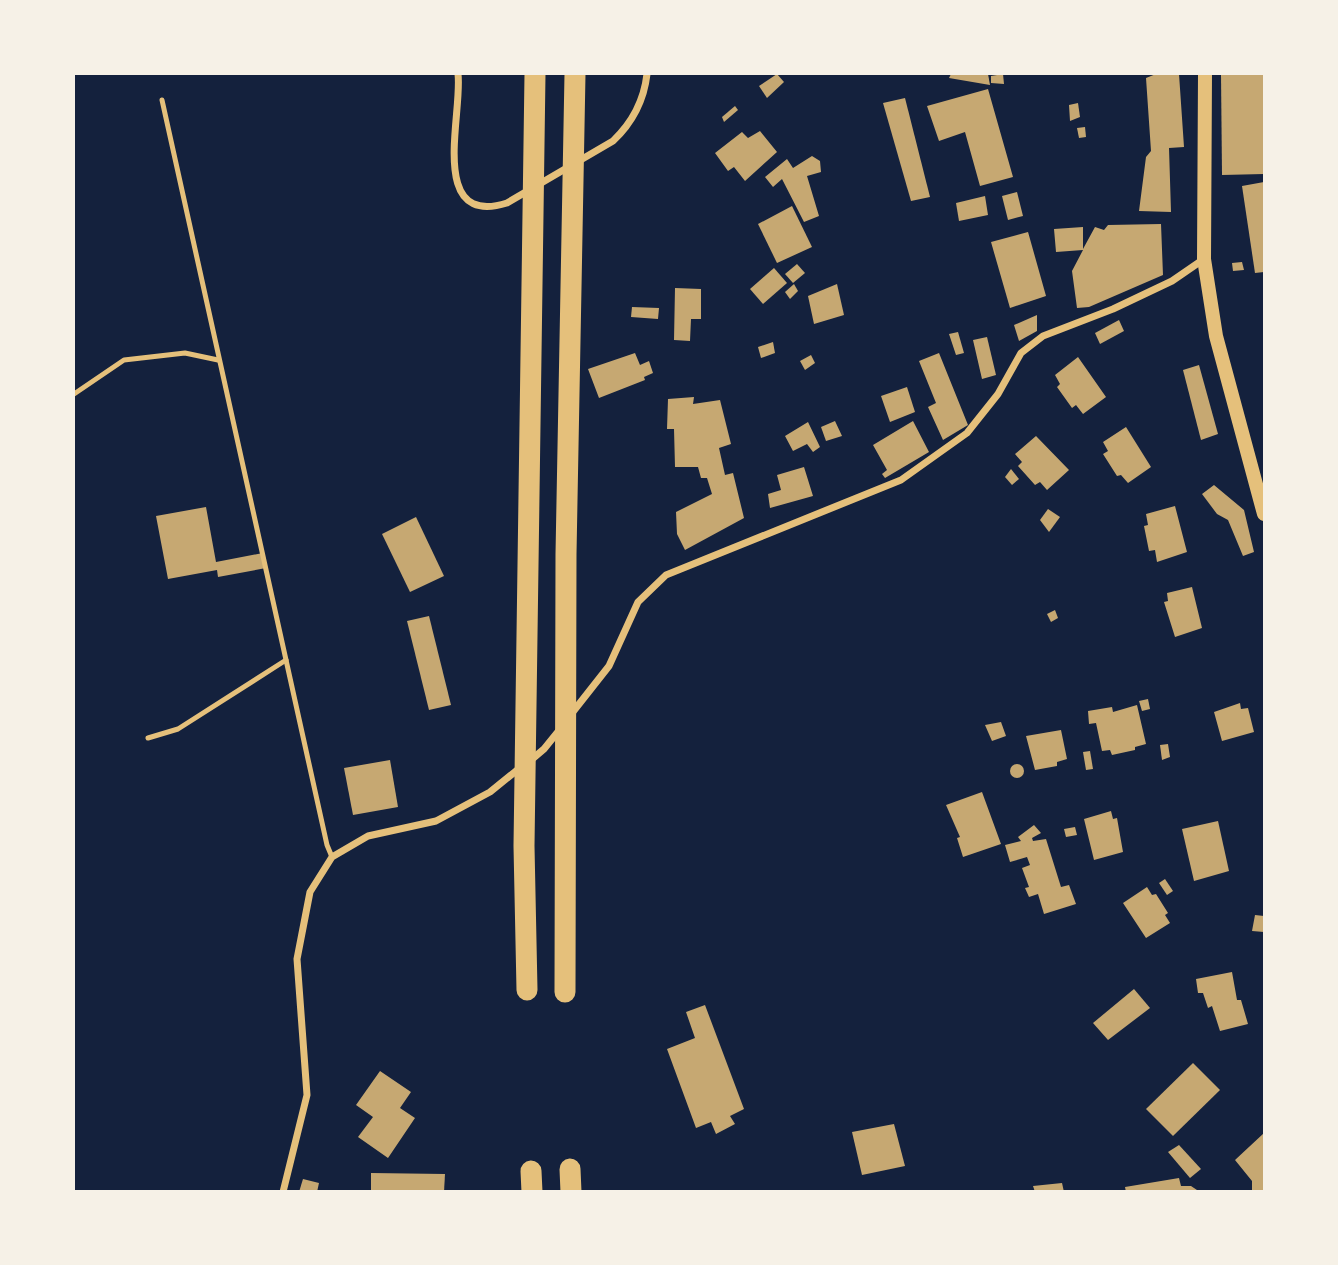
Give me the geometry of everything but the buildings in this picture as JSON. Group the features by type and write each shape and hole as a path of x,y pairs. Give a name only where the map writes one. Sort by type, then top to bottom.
{"highway":[{"path":"527,990 524,846 535,74"},
{"path":"565,992 565,691 575,74"},
{"path":"570,1169 571,1192"}],"main road":[{"path":"1205,74 1205,259 1216,336 1265,514"}],"street":[{"path":"458,74 454,175 461,194 478,206 487,208 507,203 613,142 625,130 641,102 647,74"},
{"path":"283,1192 307,1095 297,959 310,892 332,857 368,836 436,821 490,792 544,749 609,666 638,602 666,575 901,480 967,433 998,394 1021,353 1043,336 1113,309 1172,281 1205,259"}],"lane":[{"path":"162,100 218,360 332,857"},
{"path":"74,394 124,360 185,353 218,360"},
{"path":"148,738 178,729 286,660"}]}
